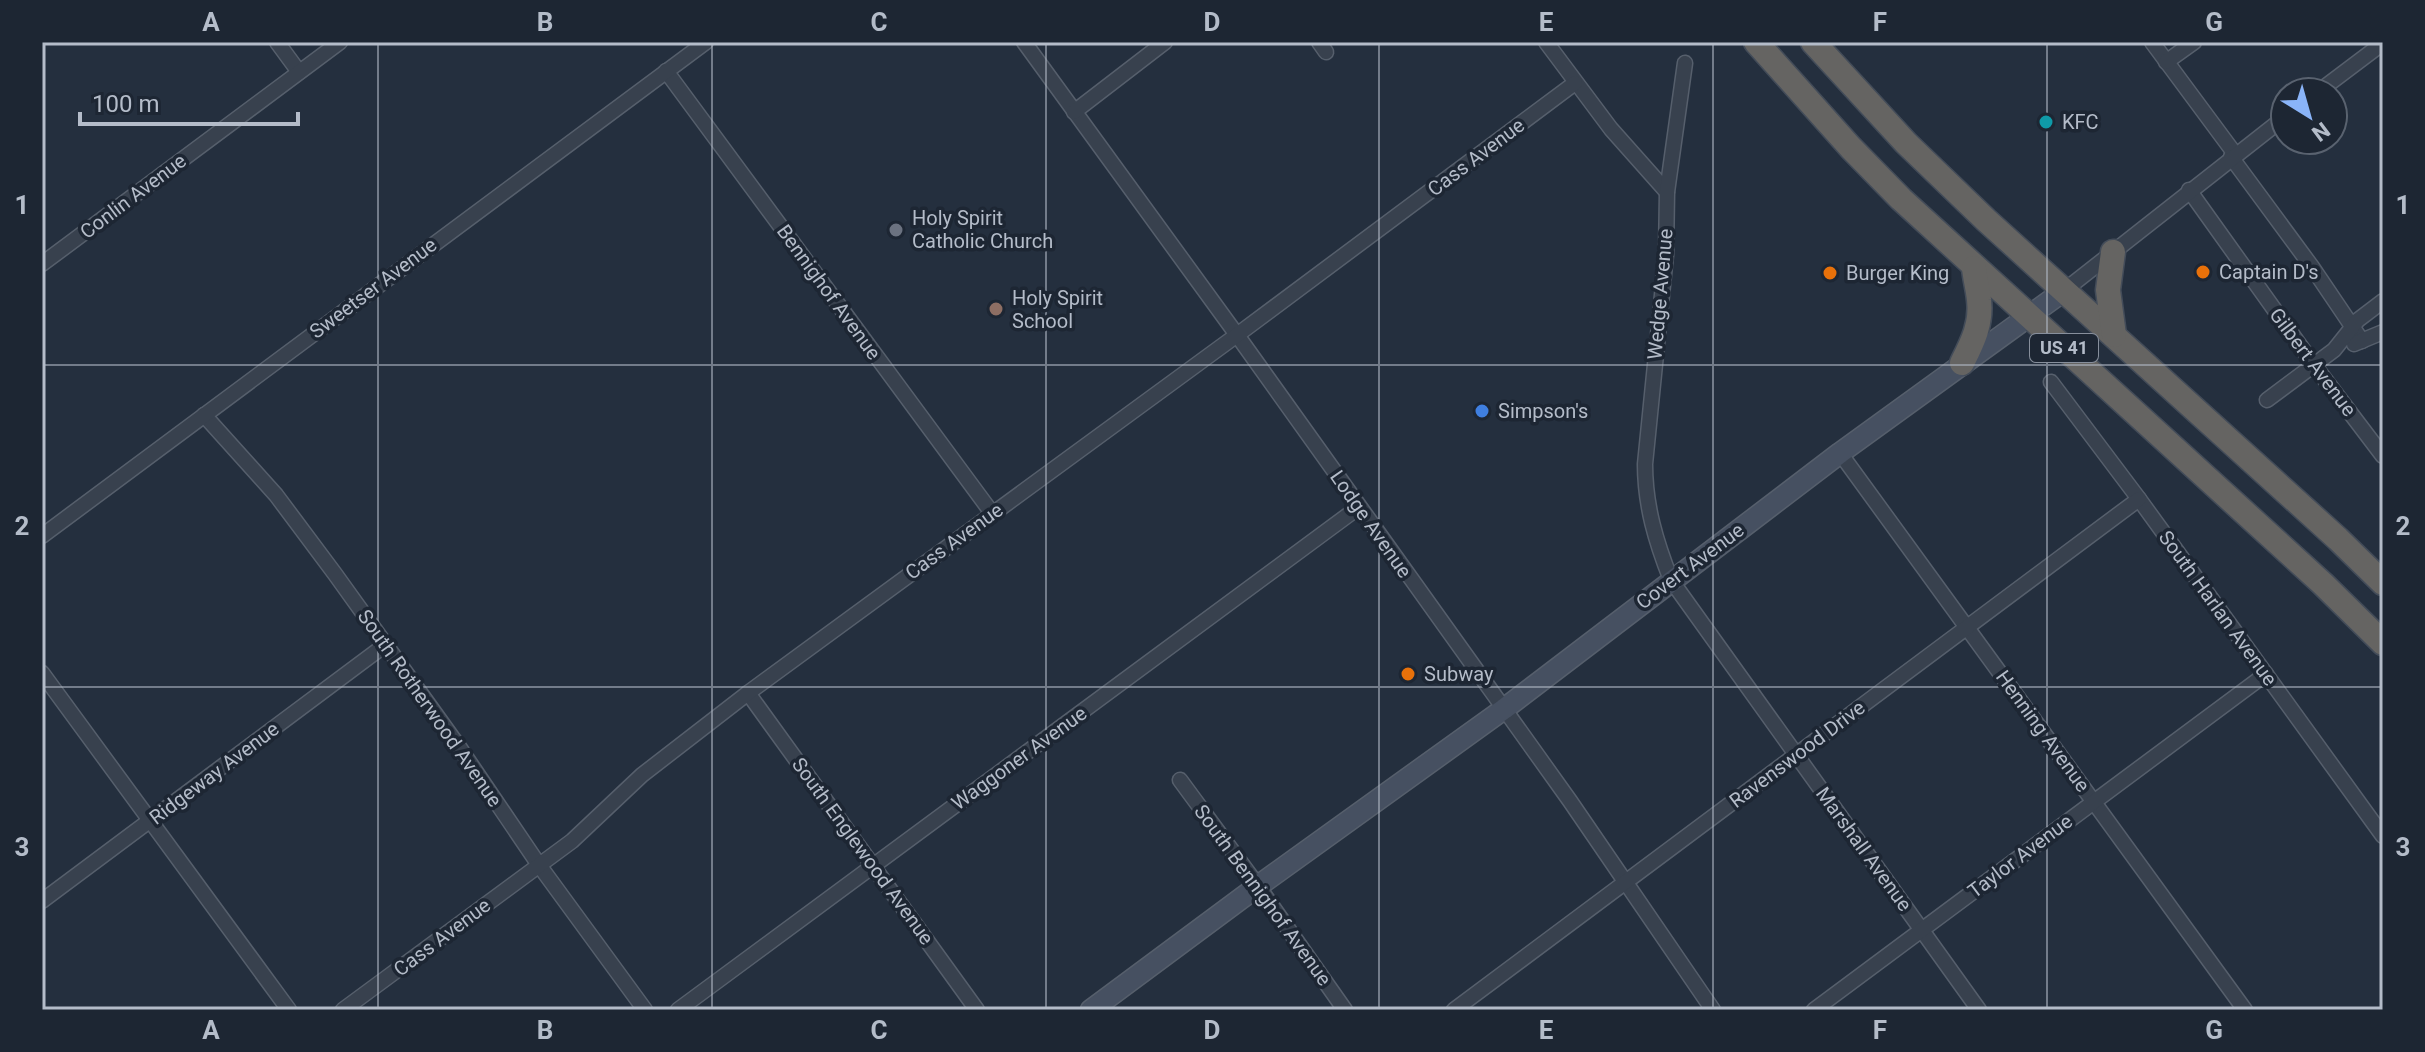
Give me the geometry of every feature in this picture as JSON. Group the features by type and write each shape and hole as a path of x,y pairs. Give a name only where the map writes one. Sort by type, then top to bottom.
{"highway":[{"name":"US 41","path":"1756,42 1851,148 1974,268 2383,643"},
{"name":"US 41","path":"1813,42 1906,143 2383,583"},
{"path":"2113,252 2108,290 2114,335"},
{"path":"1962,363 1977,331 1979,316 1974,268"}],"main road":[{"name":"Covert Avenue","path":"1091,1010 1504,709 1840,453 2065,290"}],"street":[{"path":"277,42 299,72"},
{"name":"Conlin Avenue","path":"42,264 340,42"},
{"name":"Sweetser Avenue","path":"42,536 706,42"},
{"name":"Lodge Avenue","path":"1024,42 1504,709 1713,1010"},
{"path":"1074,112 1165,42"},
{"path":"1546,42 1619,139 1667,192"},
{"path":"2152,42 2362,341"},
{"path":"2166,62 2194,42"},
{"path":"2339,76 2383,43"},
{"name":"Wedge Avenue","path":"1652,525 1645,494 1645,464 1666,255 1667,192 1685,63"},
{"name":"Bennighof Avenue","path":"666,71 992,513"},
{"name":"Cass Avenue","path":"343,1010 584,831 642,775 748,693 1575,83"},
{"name":"Covert Avenue","path":"2065,290 2269,129"},
{"name":"Gilbert Avenue","path":"2189,190 2383,456"},
{"path":"2267,400 2334,350 2352,327 2383,301"},
{"path":"2334,350 2383,332"},
{"name":"South Harlan Avenue","path":"2051,382 2383,836"},
{"name":"South Rotherwood Avenue","path":"204,415 276,495 645,1010"},
{"name":"Henning Avenue","path":"1840,453 2245,1010"},
{"name":"Ravenswood Drive","path":"1454,1010 2139,499"},
{"name":"Waggoner Avenue","path":"678,1010 1359,507"},
{"name":"Marshall Avenue","path":"1652,525 1671,580 1979,1010"},
{"name":"Ridgeway Avenue","path":"42,901 385,645"},
{"path":"42,673 289,1010"},
{"name":"Taylor Avenue","path":"1814,1010 2266,674"},
{"name":"South Englewood Avenue","path":"748,693 977,1010"},
{"name":"South Bennighof Avenue","path":"1180,780 1345,1010"}],"place":[{"name":"KFC","path":"2046,122"},
{"name":"Holy Spirit Catholic Church","path":"896,230"},
{"name":"Captain D's","path":"2203,272"},
{"name":"Burger King","path":"1830,273"},
{"name":"Holy Spirit School","path":"996,309"},
{"name":"Simpson's","path":"1482,411"},
{"name":"Subway","path":"1408,674"}]}
